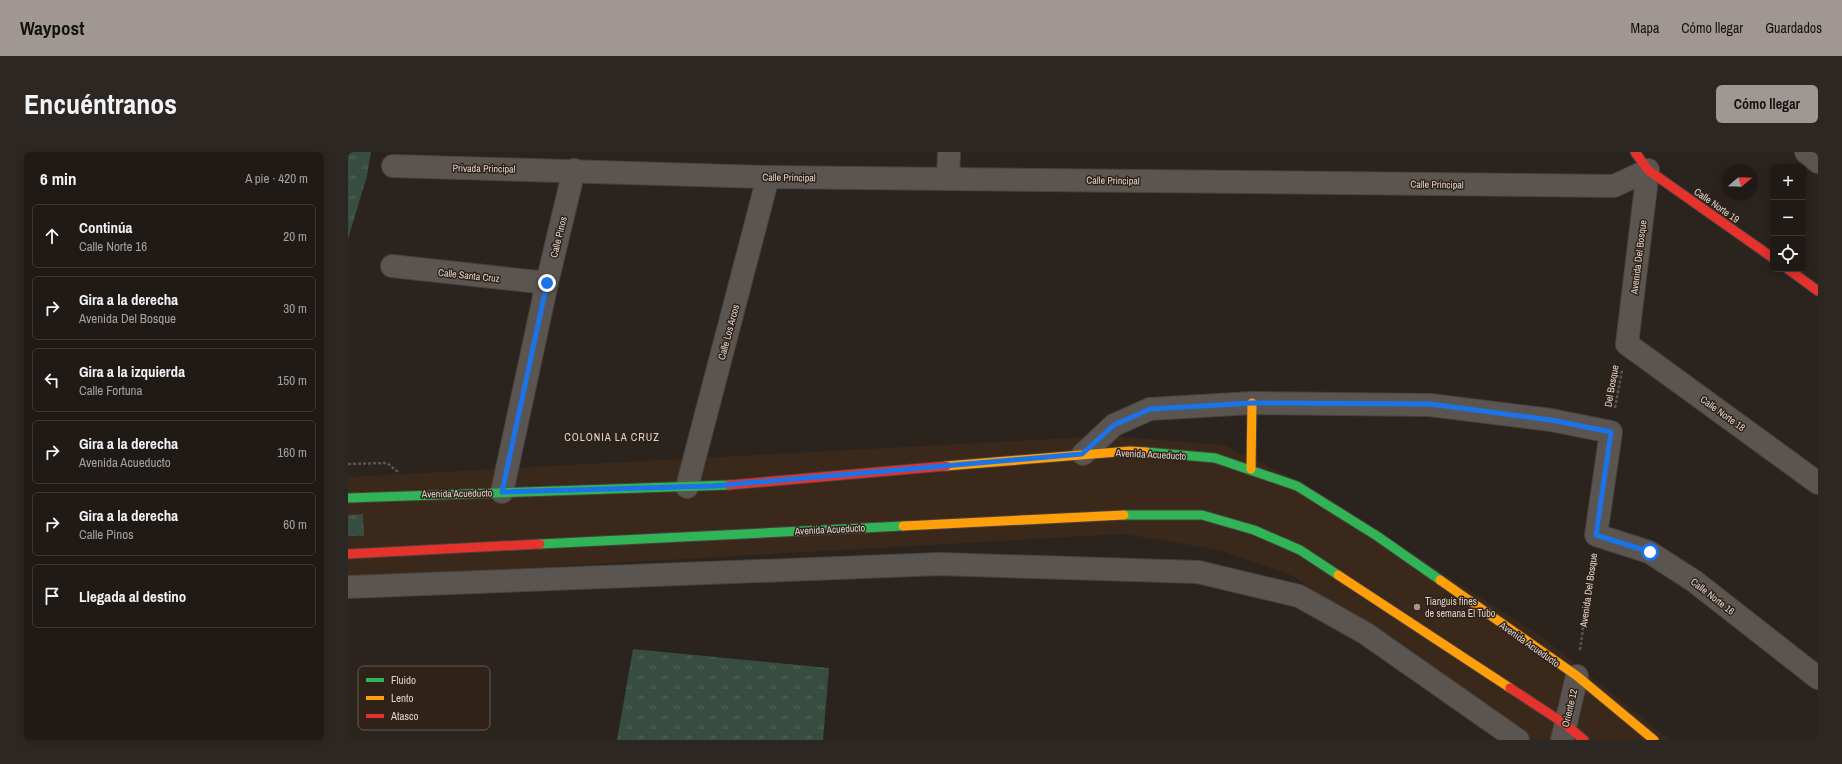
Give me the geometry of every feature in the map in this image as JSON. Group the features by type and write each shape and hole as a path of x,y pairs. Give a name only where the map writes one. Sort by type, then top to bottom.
{"street":[{"path":"948,178 949,152"},
{"name":"Calle Norte 19","path":"1635,152 1648,170 1770,256"},
{"path":"1806,152 1818,162"},
{"name":"Privada Principal","path":"393,166 574,170"},
{"name":"Calle Principal","path":"574,170 768,177 1614,186 1648,170"},
{"name":"Calle Pinos","path":"502,492 547,283 574,170"},
{"name":"Avenida Del Bosque","path":"1627,344 1648,170"},
{"name":"Calle Los Arcos","path":"688,487 768,177"},
{"name":"Calle Santa Cruz","path":"392,266 547,283"},
{"path":"1792,272 1818,291"},
{"name":"Calle Norte 18","path":"1627,344 1818,483"},
{"path":"1251,469 1252,403"},
{"path":"1082,454 1114,425 1150,409 1252,403 1430,404 1551,420 1611,432 1596,535"},
{"name":"Avenida Acueducto","path":"348,498 688,487 1130,451 1215,458 1251,469 1297,486 1370,532 1577,676 1654,740"},
{"name":"Avenida Acueducto","path":"348,554 1110,515 1202,515 1254,530 1300,550 1563,732 1584,740"},
{"name":"Calle Norte 16","path":"1596,535 1650,552 1694,581 1818,678"},
{"path":"348,587 939,564 1198,572 1299,596 1364,633 1518,740"},
{"name":"Oriente 12","path":"1563,732 1577,676"}],"path":[{"name":"Del Bosque","path":"1611,432 1627,344"},
{"name":"Avenida Del Bosque","path":"1577,676 1596,535"}],"shaded area":[{"name":"Tianguis fines de semana El Tubo","path":"1108,436 1224,445 1310,487 1542,637 1670,740 1524,740 1293,576 1219,550 1124,534 348,578 348,477"}],"green space":[{"path":"348,152 371,152 367,176 348,239"},
{"path":"363,514 364,536 348,536 348,515"},
{"path":"633,649 829,668 823,740 617,740"}],"traffic: fast":[{"path":"1146,452 1215,458 1297,486 1377,536 1440,580"},
{"path":"348,498 729,485"},
{"path":"1124,515 1202,515 1254,530 1300,550 1338,575"},
{"path":"540,544 903,526"}],"traffic: slow":[{"path":"1251,469 1252,403"},
{"path":"946,466 1130,451 1146,452"},
{"path":"903,526 1124,515"},
{"path":"1338,575 1510,688"},
{"path":"1440,580 1577,676 1654,740"}],"traffic: jam":[{"path":"1635,152 1648,170 1770,256"},
{"path":"1792,272 1818,291"},
{"path":"729,485 946,466"},
{"path":"348,554 540,544"},
{"path":"1510,688 1565,724 1584,740"}],"place":[{"name":"Tianguis fines de semana El Tubo","path":"1417,607"}],"district":[{"name":"COLONIA LA CRUZ","path":"612,437"}],"route":[{"path":"547,283 502,492 713,486 1082,454 1114,425 1150,409 1252,403 1430,404 1551,420 1611,432 1596,535 1650,552"}]}
